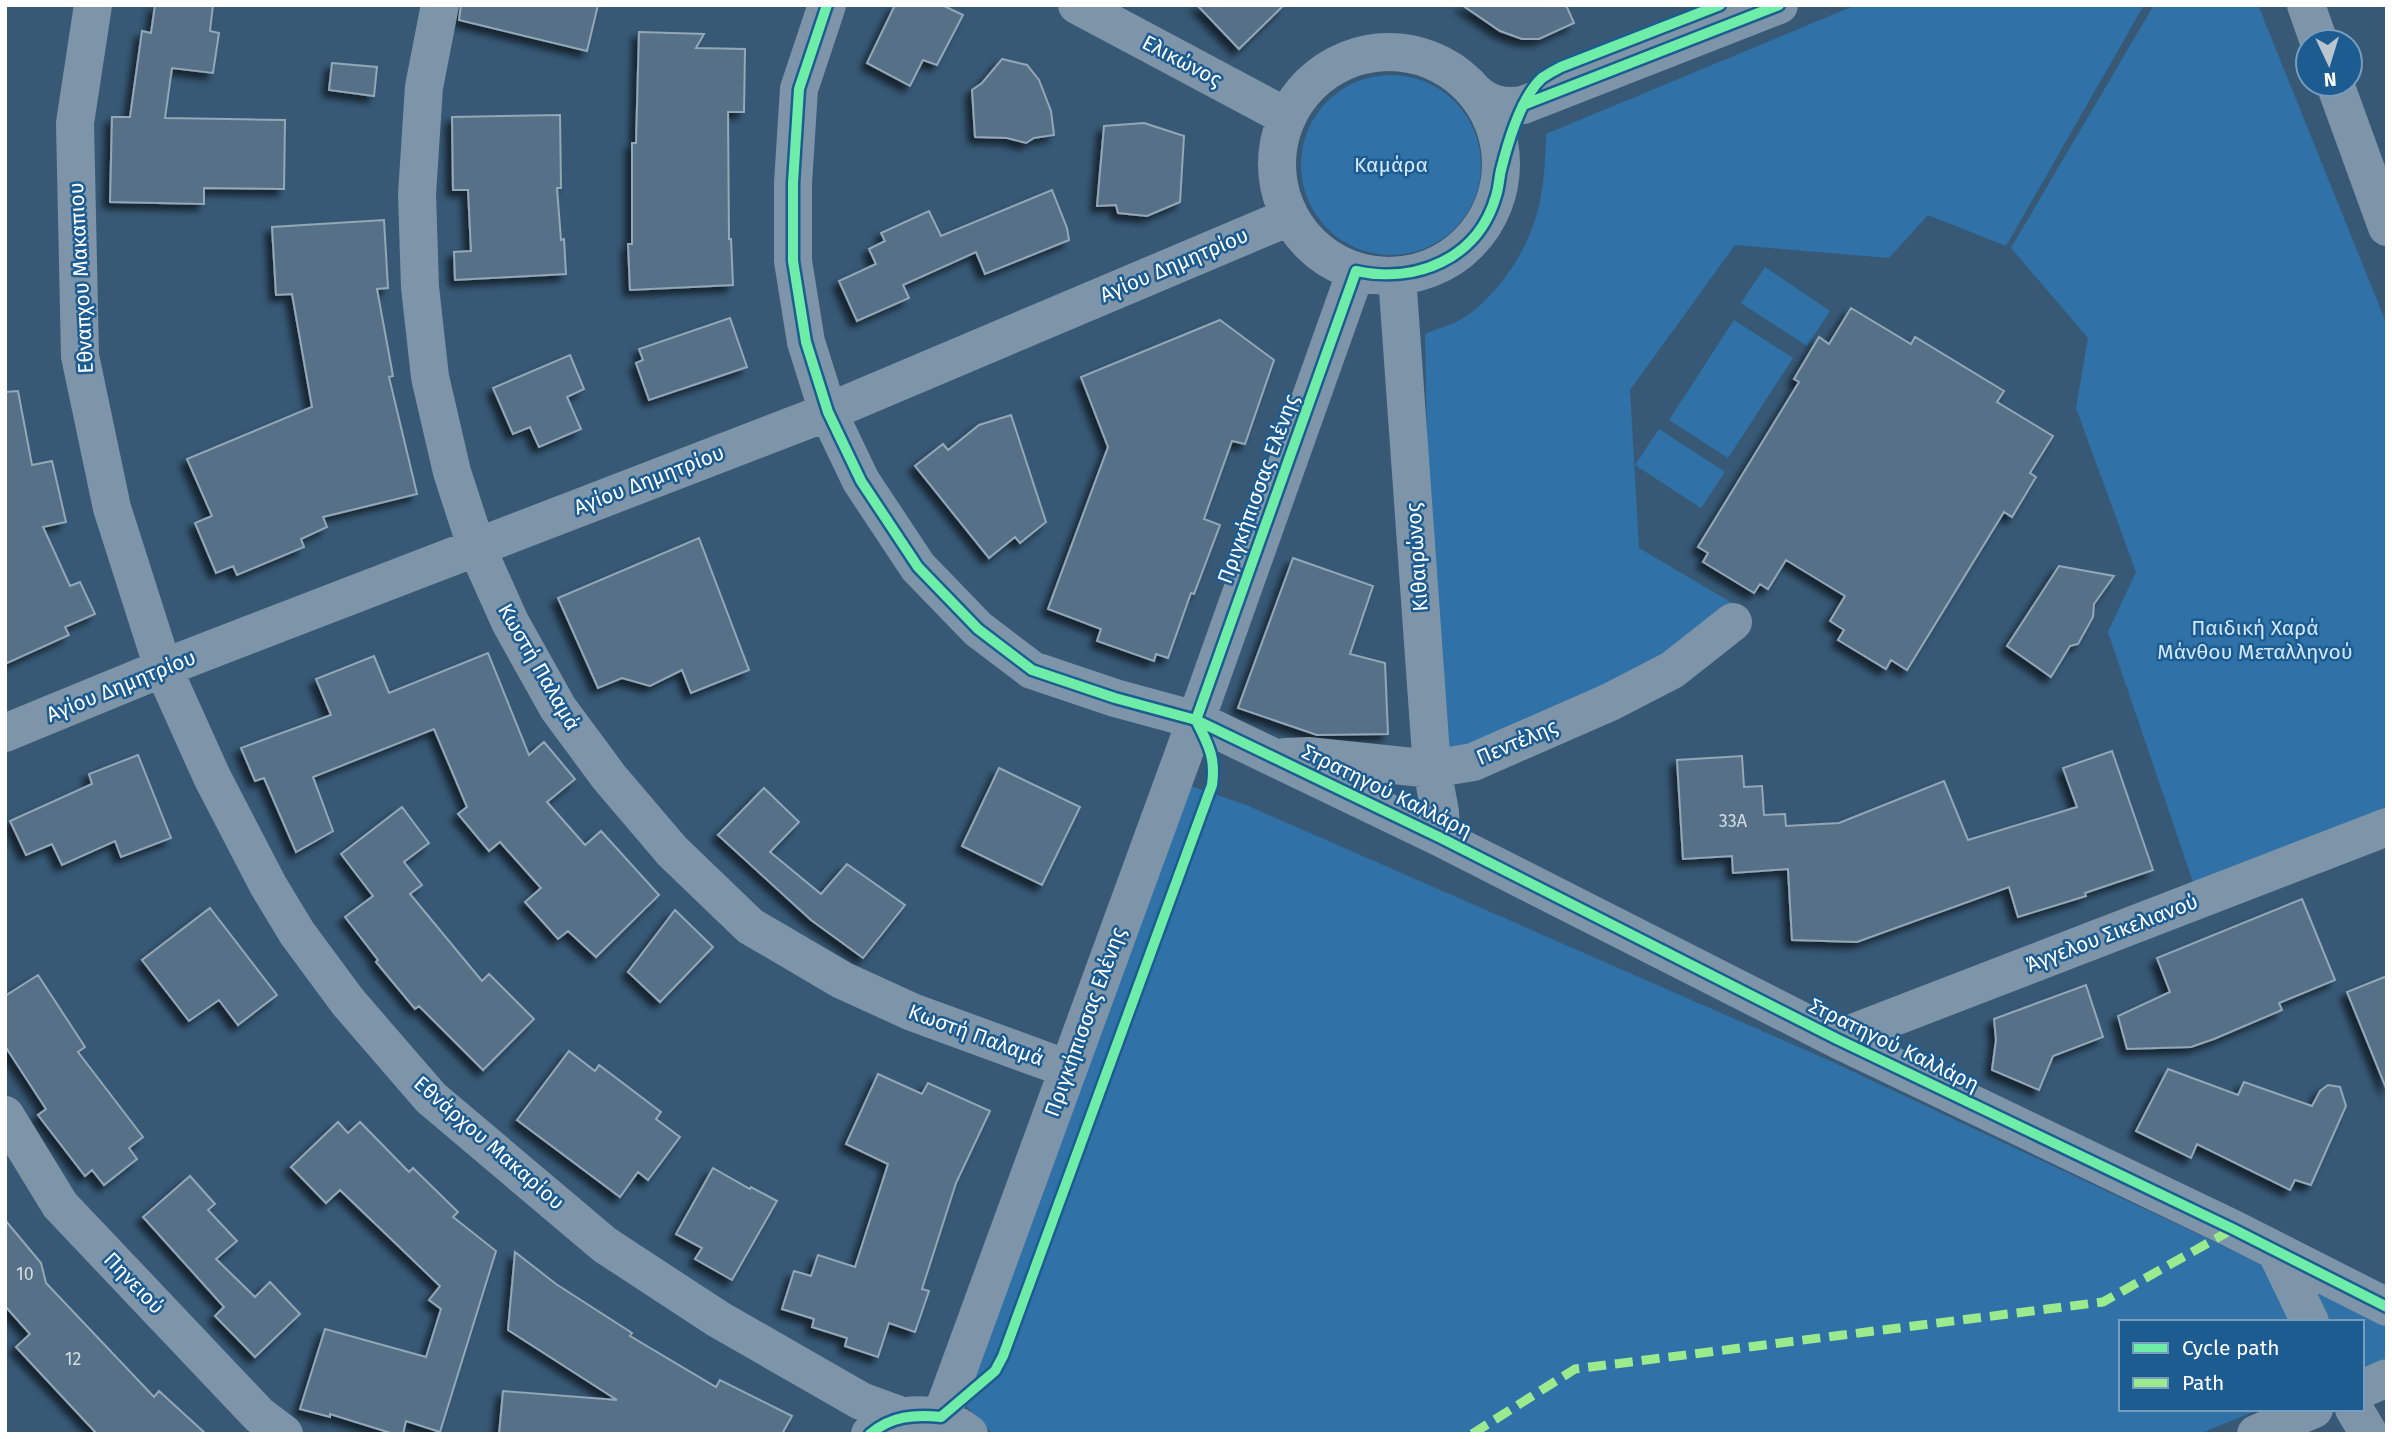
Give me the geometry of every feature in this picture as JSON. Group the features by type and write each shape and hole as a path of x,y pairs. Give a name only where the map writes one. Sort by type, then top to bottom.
{"street":[{"name":"Εθναπχου Μακαπιου","path":"93,5 75,123 80,356 112,508 163,668"},
{"name":"Κωστή Παλαμά","path":"440,5 424,87 417,194 420,287 430,377 452,472 476,546 510,622 558,708 609,777 672,851 750,926 842,979 912,1012 1068,1069"},
{"name":"Στρατηγού Καλλάρη","path":"827,5 799,89 793,183 793,261 806,342 828,412 861,481 918,566 978,629 1032,670 1115,698 1196,720 1441,838 1837,1039 2387,1307"},
{"name":"Ελικώνος","path":"1077,5 1287,117"},
{"path":"1475,92 1490,116 1499,142 1501,170 1496,197 1485,221 1469,243 1448,259 1424,271 1397,276 1356,271 1329,259 1307,241 1289,217 1278,184 1277,150 1287,117 1302,93 1322,74 1347,60 1374,53 1403,53 1430,60 1454,73 1485,101 1497,106 1522,106 1779,5"},
{"path":"2306,5 2314,28"},
{"path":"2339,98 2387,226"},
{"name":"Αγίου Δημητρίου","path":"5,733 163,668 828,412 1289,217"},
{"name":"Πριγκήπισσας Ελένης","path":"955,1426 1068,1069 1356,271"},
{"name":"Κιθαιρώνος","path":"1397,276 1432,769 1440,812 1441,838"},
{"name":"Πεντέλης","path":"1272,757 1308,756 1432,769 1473,762 1611,702 1672,670 1733,622"},
{"name":"Εθνάρχου Μακαρίου","path":"163,668 212,777 268,885 297,933 348,1002 431,1098 605,1244 718,1319 861,1401 886,1425 922,1415 955,1426"},
{"name":"Άγγελου Σικελιανού","path":"1837,1039 2387,827"},
{"name":"Πηνειού","path":"5,1115 60,1205 259,1415 284,1434"},
{"path":"2276,1251 2309,1320"},
{"path":"2364,1388 2387,1378"},
{"path":"2256,1434 2309,1411"},
{"path":"2355,1411 2369,1434"}],"green space":[{"path":"1856,5 2144,5 2006,246 1928,215 1889,258 1735,245 1630,390 1639,548 1744,610 1671,667 1434,766 1425,334 1456,322 1472,312 1494,291 1515,263 1525,246 1538,211 1544,175 1546,134"},
{"name":"Παιδική Χαρά Μάνθου Μεταλληνού","path":"2154,5 2258,5 2387,325 2387,807 2193,882 2108,632 2136,572 2076,408 2088,338 2011,248"},
{"name":"Καμάρα","path":"1391,75 1425,82 1441,90 1454,102 1466,115 1474,131 1481,165 1474,199 1466,215 1454,228 1441,240 1425,248 1391,255 1357,248 1341,240 1328,228 1316,215 1308,199 1301,165 1308,131 1316,115 1328,102 1341,90 1357,82"},
{"path":"1765,267 1830,311 1807,346 1741,303"},
{"path":"1734,320 1793,358 1728,458 1669,420"},
{"path":"1659,429 1725,472 1701,508 1635,465"},
{"path":"1182,783 1246,805 1826,1059 2387,1323 2387,1358 2364,1367 2364,1320 2119,1320 2119,1411 2255,1411 2199,1434 993,1434 961,1401"}],"building":[{"path":"155,5 213,5 210,31 219,33 213,73 172,68 165,118 285,120 284,189 204,188 204,204 110,202 112,117 130,117 142,31 151,33"},
{"path":"461,5 598,5 587,51 459,20"},
{"path":"895,5 942,5 963,15 937,65 923,60 910,86 867,63"},
{"path":"1197,5 1284,5 1239,49"},
{"path":"1462,5 1566,5 1574,23 1539,39 1522,39 1500,31"},
{"path":"639,32 704,34 696,48 745,49 744,112 728,112 729,239 733,285 630,290 628,244 632,244 632,143 636,143"},
{"path":"1002,59 1027,65 1039,80 1051,111 1054,135 1034,138 1026,143 1007,138 975,137 972,90 982,83"},
{"path":"332,63 377,67 374,96 329,90"},
{"path":"560,115 561,188 557,188 566,274 455,280 454,252 471,251 468,190 453,190 452,117"},
{"path":"1144,123 1184,136 1180,202 1147,216 1118,213 1116,205 1097,206 1104,126"},
{"path":"1052,190 1069,240 985,274 976,252 903,285 909,298 857,321 839,281 876,264 869,249 885,241 881,233 929,211 941,236"},
{"path":"384,220 388,288 377,289 393,376 389,377 417,494 323,517 327,527 301,539 304,547 237,575 233,566 216,573 195,523 212,516 187,459 312,407 292,294 276,295 272,227"},
{"path":"1851,308 1911,344 1915,337 2004,391 1997,402 2053,436 2030,473 2036,477 2012,517 2004,512 1907,670 1891,660 1886,669 1838,640 1844,630 1830,621 1845,596 1786,560 1768,589 1760,584 1754,593 1703,562 1708,553 1698,547 1799,382 1794,379 1819,337 1829,344"},
{"path":"730,318 747,367 649,400 636,363 643,360 639,349"},
{"path":"1220,320 1274,360 1245,444 1232,441 1204,519 1220,525 1194,594 1191,593 1168,658 1156,654 1154,661 1097,641 1101,629 1048,609 1108,447 1081,377"},
{"path":"570,355 584,389 567,397 581,429 539,447 530,427 513,434 493,388"},
{"path":"18,391 32,465 52,461 66,522 43,527 70,586 80,582 95,614 65,627 69,635 5,664 5,392"},
{"path":"1011,415 1046,522 1020,543 1015,537 989,558 915,466 943,444 948,450 979,425"},
{"path":"699,538 749,670 691,693 682,670 650,686 622,678 598,688 558,598"},
{"path":"1293,558 1373,586 1350,654 1385,663 1388,734 1317,735 1238,708"},
{"path":"2059,566 2114,576 2094,604 2093,617 2078,644 2070,646 2051,677 2007,646"},
{"path":"488,653 529,755 544,742 575,779 547,802 585,845 601,831 659,895 596,957 568,931 558,939 525,902 541,888 500,842 489,851 458,814 467,807 434,729 313,777 333,831 296,852 264,778 255,781 241,748 331,715 316,679 374,656 389,693"},
{"path":"2112,751 2153,870 2085,893 2086,896 2018,917 2009,887 1857,942 1792,940 1788,869 1733,873 1732,856 1683,859 1677,760 1742,756 1744,787 1762,786 1764,815 1785,814 1786,826 1839,823 1944,781 1968,840 2077,807 2063,768"},
{"path":"138,755 171,838 121,857 115,841 62,865 52,844 26,855 10,821 92,784 89,774"},
{"path":"999,768 1080,807 1042,885 962,846"},
{"path":"764,788 799,822 770,852 821,894 847,864 905,905 863,958 811,920 718,835"},
{"path":"402,807 429,843 404,862 422,885 410,894 482,981 489,974 534,1019 483,1070 419,1006 415,1009 376,962 378,960 345,917 373,896 341,854"},
{"path":"2302,899 2335,980 2279,1003 2282,1010 2191,1047 2127,1049 2118,1016 2170,992 2157,958"},
{"path":"210,908 277,995 238,1025 219,1000 189,1021 142,960"},
{"path":"675,910 713,947 660,1002 628,972"},
{"path":"38,975 85,1047 78,1052 143,1137 129,1148 137,1159 104,1185 92,1170 85,1176 38,1115 46,1109 5,1046 5,996"},
{"path":"2387,976 2387,1088 2386,1088 2347,992"},
{"path":"2086,985 2103,1037 2053,1056 2039,1090 1992,1070 1996,1040 1994,1019"},
{"path":"569,1051 595,1071 599,1065 661,1112 656,1119 680,1137 648,1180 638,1172 620,1197 517,1120"},
{"path":"2168,1069 2238,1095 2244,1082 2312,1106 2320,1091 2328,1085 2340,1087 2346,1106 2311,1185 2295,1180 2290,1190 2197,1144 2191,1158 2136,1131"},
{"path":"878,1074 922,1094 928,1083 990,1111 956,1183 922,1289 929,1291 915,1332 889,1323 878,1357 845,1346 847,1338 812,1327 814,1319 782,1309 794,1271 811,1276 818,1255 855,1267 888,1164 846,1144"},
{"path":"338,1122 348,1133 360,1122 409,1172 413,1168 458,1212 453,1217 496,1251 440,1432 406,1421 403,1434 394,1434 330,1414 330,1417 300,1409 325,1329 426,1357 441,1309 429,1300 440,1286 340,1190 326,1203 291,1167"},
{"path":"713,1168 777,1201 732,1280 695,1259 702,1248 676,1234"},
{"path":"190,1176 215,1204 208,1210 237,1241 216,1259 255,1297 270,1282 300,1314 255,1357 215,1316 224,1307 143,1217"},
{"path":"5,1220 41,1263 46,1283 154,1397 159,1391 206,1434 97,1434 16,1347 30,1334 5,1306"},
{"path":"515,1252 556,1284 632,1333 630,1336 716,1387 720,1380 792,1416 782,1434 499,1434 503,1391 617,1400 508,1330"}],"marked path":[{"path":"1472,1434 1575,1369 2103,1302 2233,1229"}],"cycle path":[{"path":"827,5 799,89 793,183 793,261 806,342 828,412 861,481 918,567 978,629 1032,670 1115,698 1196,720 1441,838 1837,1039 2233,1229 2387,1307"},
{"path":"870,1434 895,1420 922,1416 941,1417 995,1371 1003,1356 1212,785 1212,758 1196,720 1356,271 1401,274 1422,270 1460,251 1475,236 1487,218 1496,196 1516,121 1534,86 1542,78 1561,67 1720,5"},
{"path":"1523,105 1779,5"}]}
